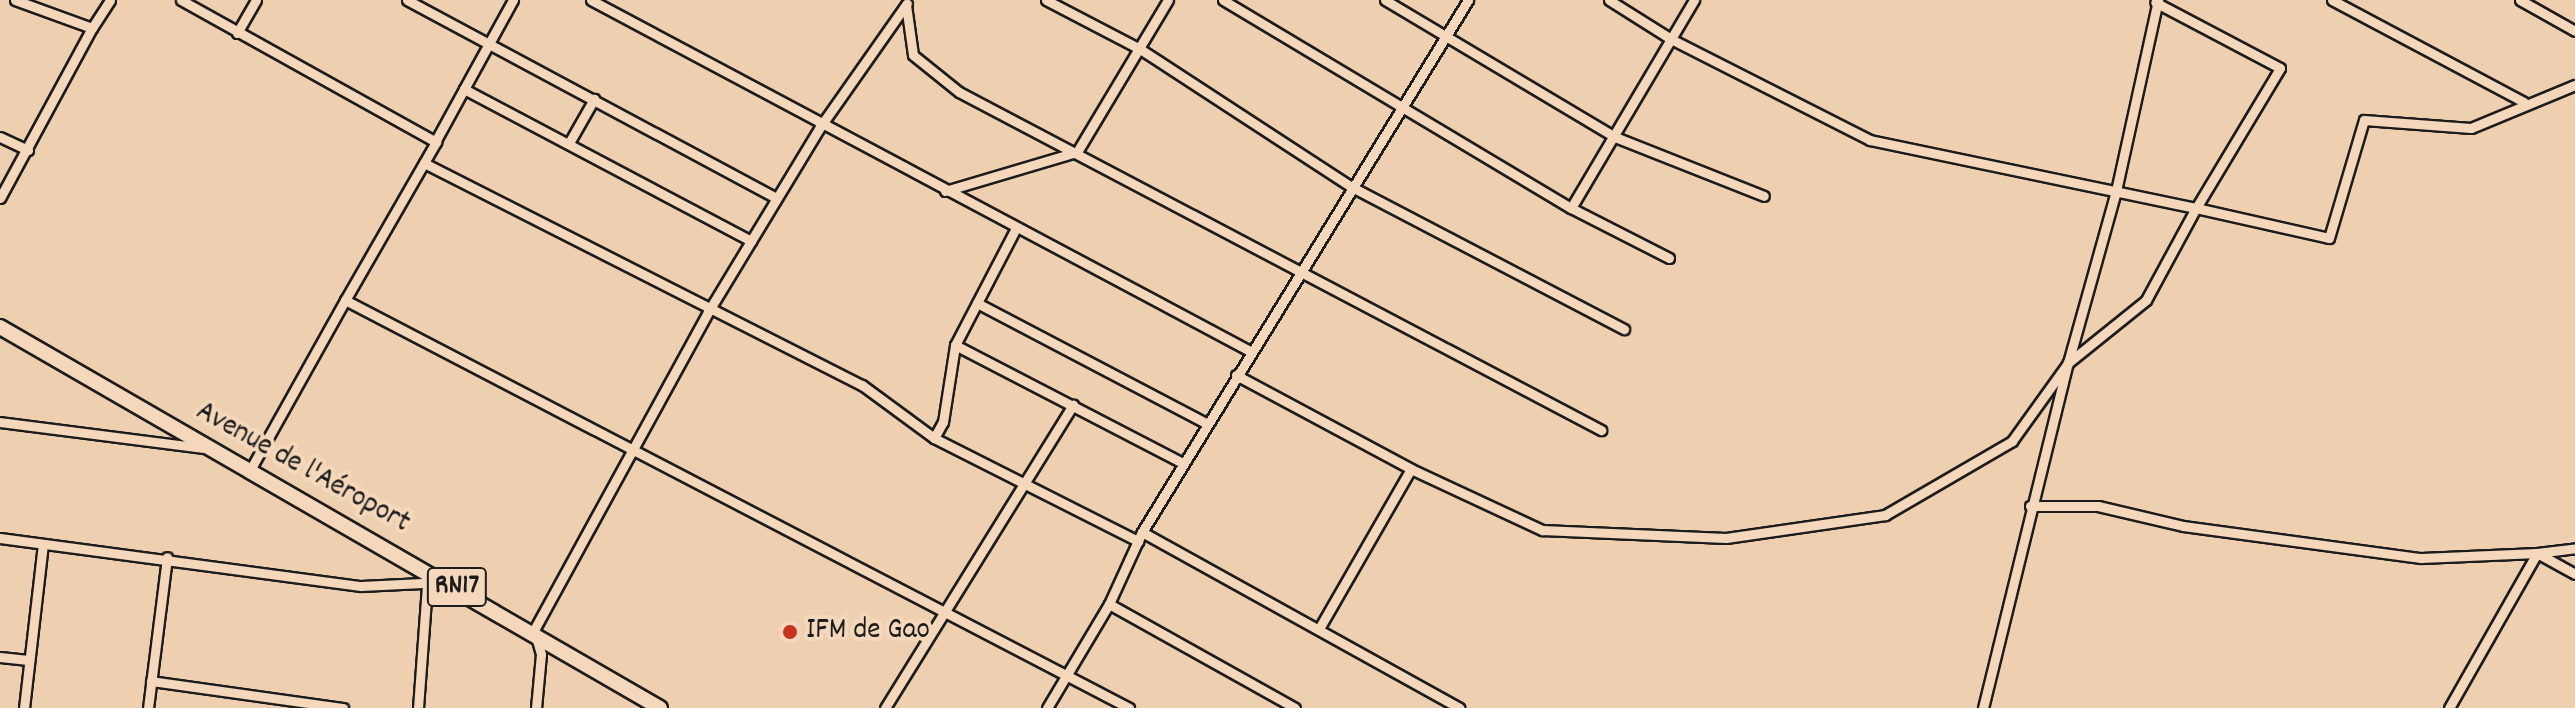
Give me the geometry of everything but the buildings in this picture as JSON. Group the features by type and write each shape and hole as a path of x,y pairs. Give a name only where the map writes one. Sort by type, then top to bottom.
{"main road":[{"name":"Avenue de l'Aéroport","path":"0,327 249,472 425,567 660,708"}],"street":[{"path":"15,0 92,28"},
{"path":"0,198 110,0"},
{"path":"181,0 435,142"},
{"path":"237,33 256,0"},
{"path":"407,0 489,41 776,198"},
{"path":"249,472 513,0"},
{"path":"591,0 820,127 1250,351"},
{"path":"1046,0 1140,49 1352,187 1624,329"},
{"path":"945,191 1077,152 1168,0"},
{"path":"1223,0 1571,208 1669,258"},
{"path":"1385,0 1615,137 1764,196"},
{"path":"1047,708 1064,673 1109,604 1140,536 1183,463 1403,105 1448,39 1468,0"},
{"path":"1609,0 1671,39 1870,140 2329,238 2364,120 2471,128 2524,102 2575,85"},
{"path":"1571,208 1694,0"},
{"path":"2332,0 2415,49 2524,102"},
{"path":"2520,0 2575,31"},
{"path":"1236,375 1411,469 1542,530 1726,538 1885,515 2012,441 2068,363 2146,300 2196,208 2280,68 2156,1 2116,191 2068,363 2030,506 1983,708"},
{"path":"536,708 541,654 534,630 634,453 708,312 820,127 908,2"},
{"path":"908,2 913,55 981,105 1077,152 1299,275 1601,430"},
{"path":"464,89 751,241"},
{"path":"569,143 594,99"},
{"path":"0,137 28,150"},
{"path":"424,163 708,312 862,385 934,438 1025,484 1140,536 1320,627 1460,708"},
{"path":"934,438 943,422 955,345 1016,228"},
{"path":"345,300 941,614 1129,708"},
{"path":"977,303 1207,424"},
{"path":"955,345 1183,463"},
{"path":"885,708 1073,405"},
{"path":"0,422 210,449"},
{"path":"1320,627 1411,469"},
{"path":"2030,506 2098,506 2183,526 2421,558 2537,553 2575,548"},
{"path":"0,538 167,557 361,586 428,587 447,581"},
{"path":"24,708 43,544"},
{"path":"2537,553 2575,574"},
{"path":"2449,708 2537,553"},
{"path":"148,708 167,557"},
{"path":"418,708 428,587 425,567"},
{"path":"1109,604 1295,708"},
{"path":"0,657 28,660"},
{"path":"151,681 267,704 343,708"}],"place":[{"name":"IFM de Gao","path":"790,632"}]}
